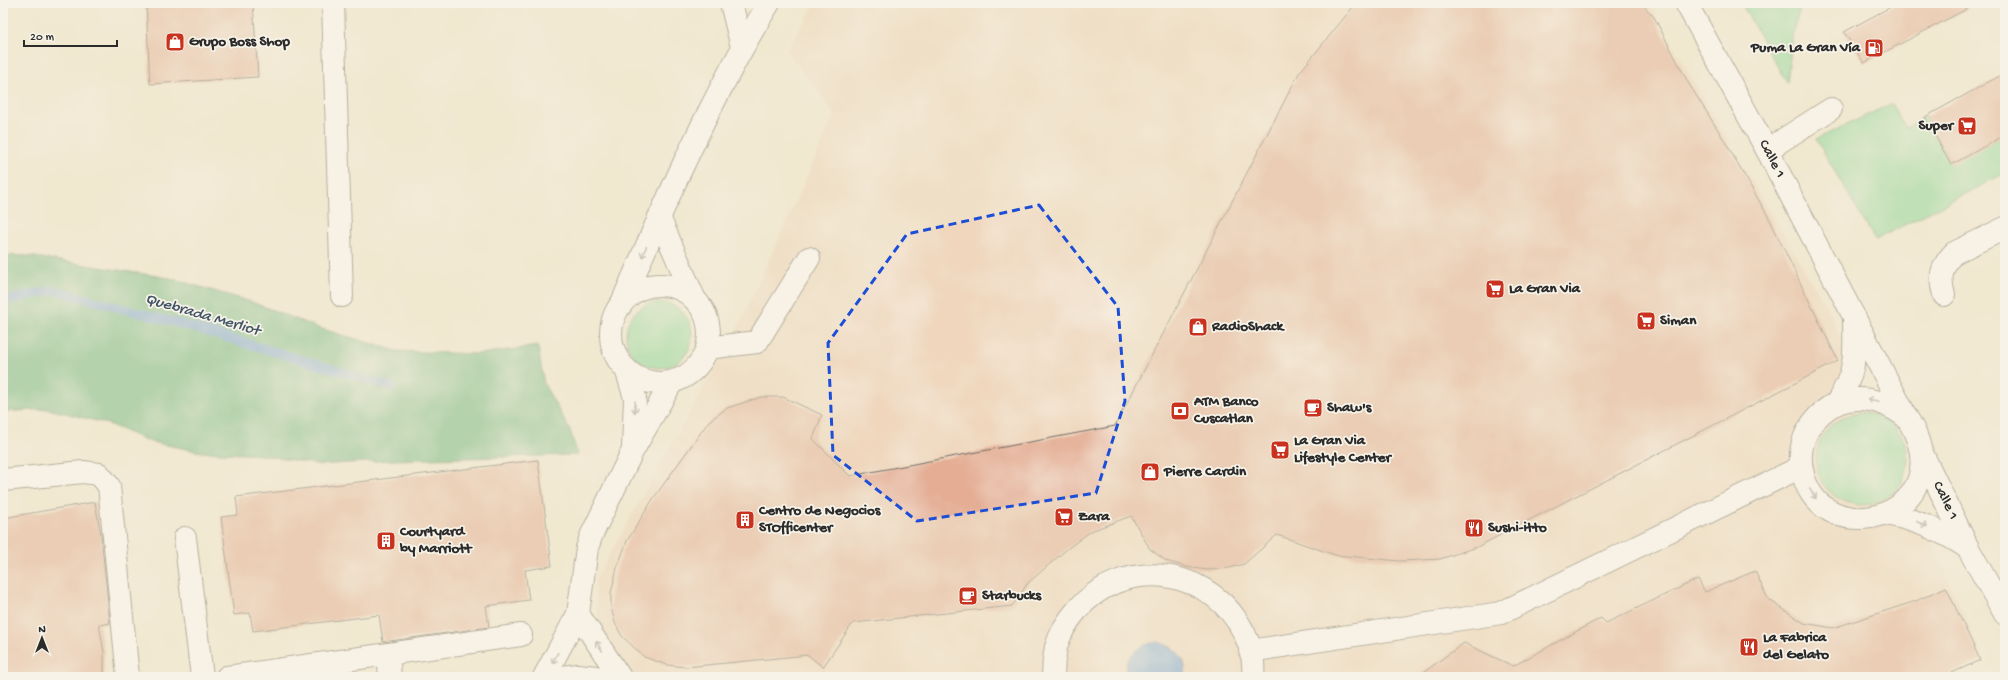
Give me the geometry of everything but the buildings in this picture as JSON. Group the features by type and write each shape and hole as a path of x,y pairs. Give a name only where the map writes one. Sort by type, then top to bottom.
{"street":[{"path":"334,3 342,296"},
{"path":"731,3 742,47"},
{"path":"633,450 635,398 626,369 615,353 611,333 616,314 660,217 742,47 769,3"},
{"name":"Calle 1","path":"1686,3 1767,150 1906,418 1917,434 1922,453 1968,548 2005,614"},
{"path":"1767,150 1831,109"},
{"path":"626,369 638,378 648,381 672,382 685,377 696,368 702,361 707,348 709,338 707,320 704,311 695,300 660,217"},
{"path":"1944,295 1941,277 1943,268 1954,253 2005,228"},
{"path":"707,348 757,342 809,258"},
{"path":"621,305 636,292 655,285 675,287 695,300"},
{"name":"Calle 1","path":"1836,404 1852,376 1855,363 1854,317"},
{"path":"544,677 578,614 587,548 633,450 672,382"},
{"name":"Calle 1","path":"1906,418 1894,409 1873,400 1850,399 1836,404 1823,412 1812,424 1805,436 1801,451 1801,467 1805,481 1815,498 1829,510 1847,517 1866,519 1885,514 1901,504 1914,490 1921,472 1922,453"},
{"path":"1250,651 1501,613 1801,467"},
{"path":"3,480 83,472 99,474 109,486 128,677"},
{"name":"Calle 1","path":"1885,514 1905,517 1921,523 1968,548"},
{"path":"185,538 202,677"},
{"path":"1053,677 1056,646 1072,616 1083,603 1110,584 1143,575 1176,577 1192,582 1207,590 1232,613 1241,627 1250,651 1253,677"},
{"path":"578,614 620,677"},
{"path":"227,677 521,635"},
{"path":"388,654 390,677"},
{"path":"561,677 578,675 596,677"}],"highlighted area":[{"path":"1039,205 1118,307 1125,401 1096,493 917,521 833,455 828,343 907,234"}],"shaded area":[{"name":"La Gran Via Lifestyle Center","path":"815,3 1648,3 1829,312 1983,657 1947,677 638,677 615,656 598,623 595,581 742,319 835,115 787,51"}],"green space":[{"path":"1741,3 1802,3 1793,30 1787,83"},
{"path":"1891,104 1906,128 1925,117 1951,164 2005,135 2005,173 1875,240 1816,139"},
{"path":"3,255 29,256 170,278 252,302 319,328 397,351 479,354 538,346 544,384 570,430 578,455 394,460 320,465 262,455 201,452 151,442 108,424 48,409 3,412"},
{"path":"653,302 665,302 678,307 683,311 690,322 692,335 690,348 683,359 672,366 665,368 653,368 640,363 631,354 626,341 626,329 631,316 640,307"},
{"path":"1862,413 1880,417 1895,426 1904,441 1908,459 1904,477 1895,492 1880,501 1862,505 1844,501 1829,492 1820,477 1816,459 1820,441 1829,426 1844,417"}],"water":[{"path":"1156,642 1174,649 1182,658 1185,677 1126,677 1127,664 1133,653 1143,646"}],"waterway":[{"name":"Quebrada Merliot","path":"3,301 54,290 191,327 392,387"}],"place":[{"name":"Grupo Boss Shop","path":"175,42"},
{"name":"Puma La Gran Vía","path":"1874,48"},
{"name":"Super","path":"1967,126"},
{"name":"La Gran Via","path":"1495,289"},
{"name":"Siman","path":"1646,321"},
{"name":"RadioShack","path":"1198,327"},
{"name":"Shaw's","path":"1313,408"},
{"name":"ATM Banco Cuscatlan","path":"1180,411"},
{"name":"La Gran Via Lifestyle Center","path":"1280,450"},
{"name":"Pierre Cardin","path":"1150,472"},
{"name":"Zara","path":"1064,517"},
{"name":"Centro de Negocios STOfficenter","path":"745,520"},
{"name":"Sushi-itto","path":"1474,528"},
{"name":"Courtyard by Marriott","path":"386,541"},
{"name":"Starbucks","path":"968,596"},
{"name":"La Fabrica del Gelato","path":"1749,647"}]}
